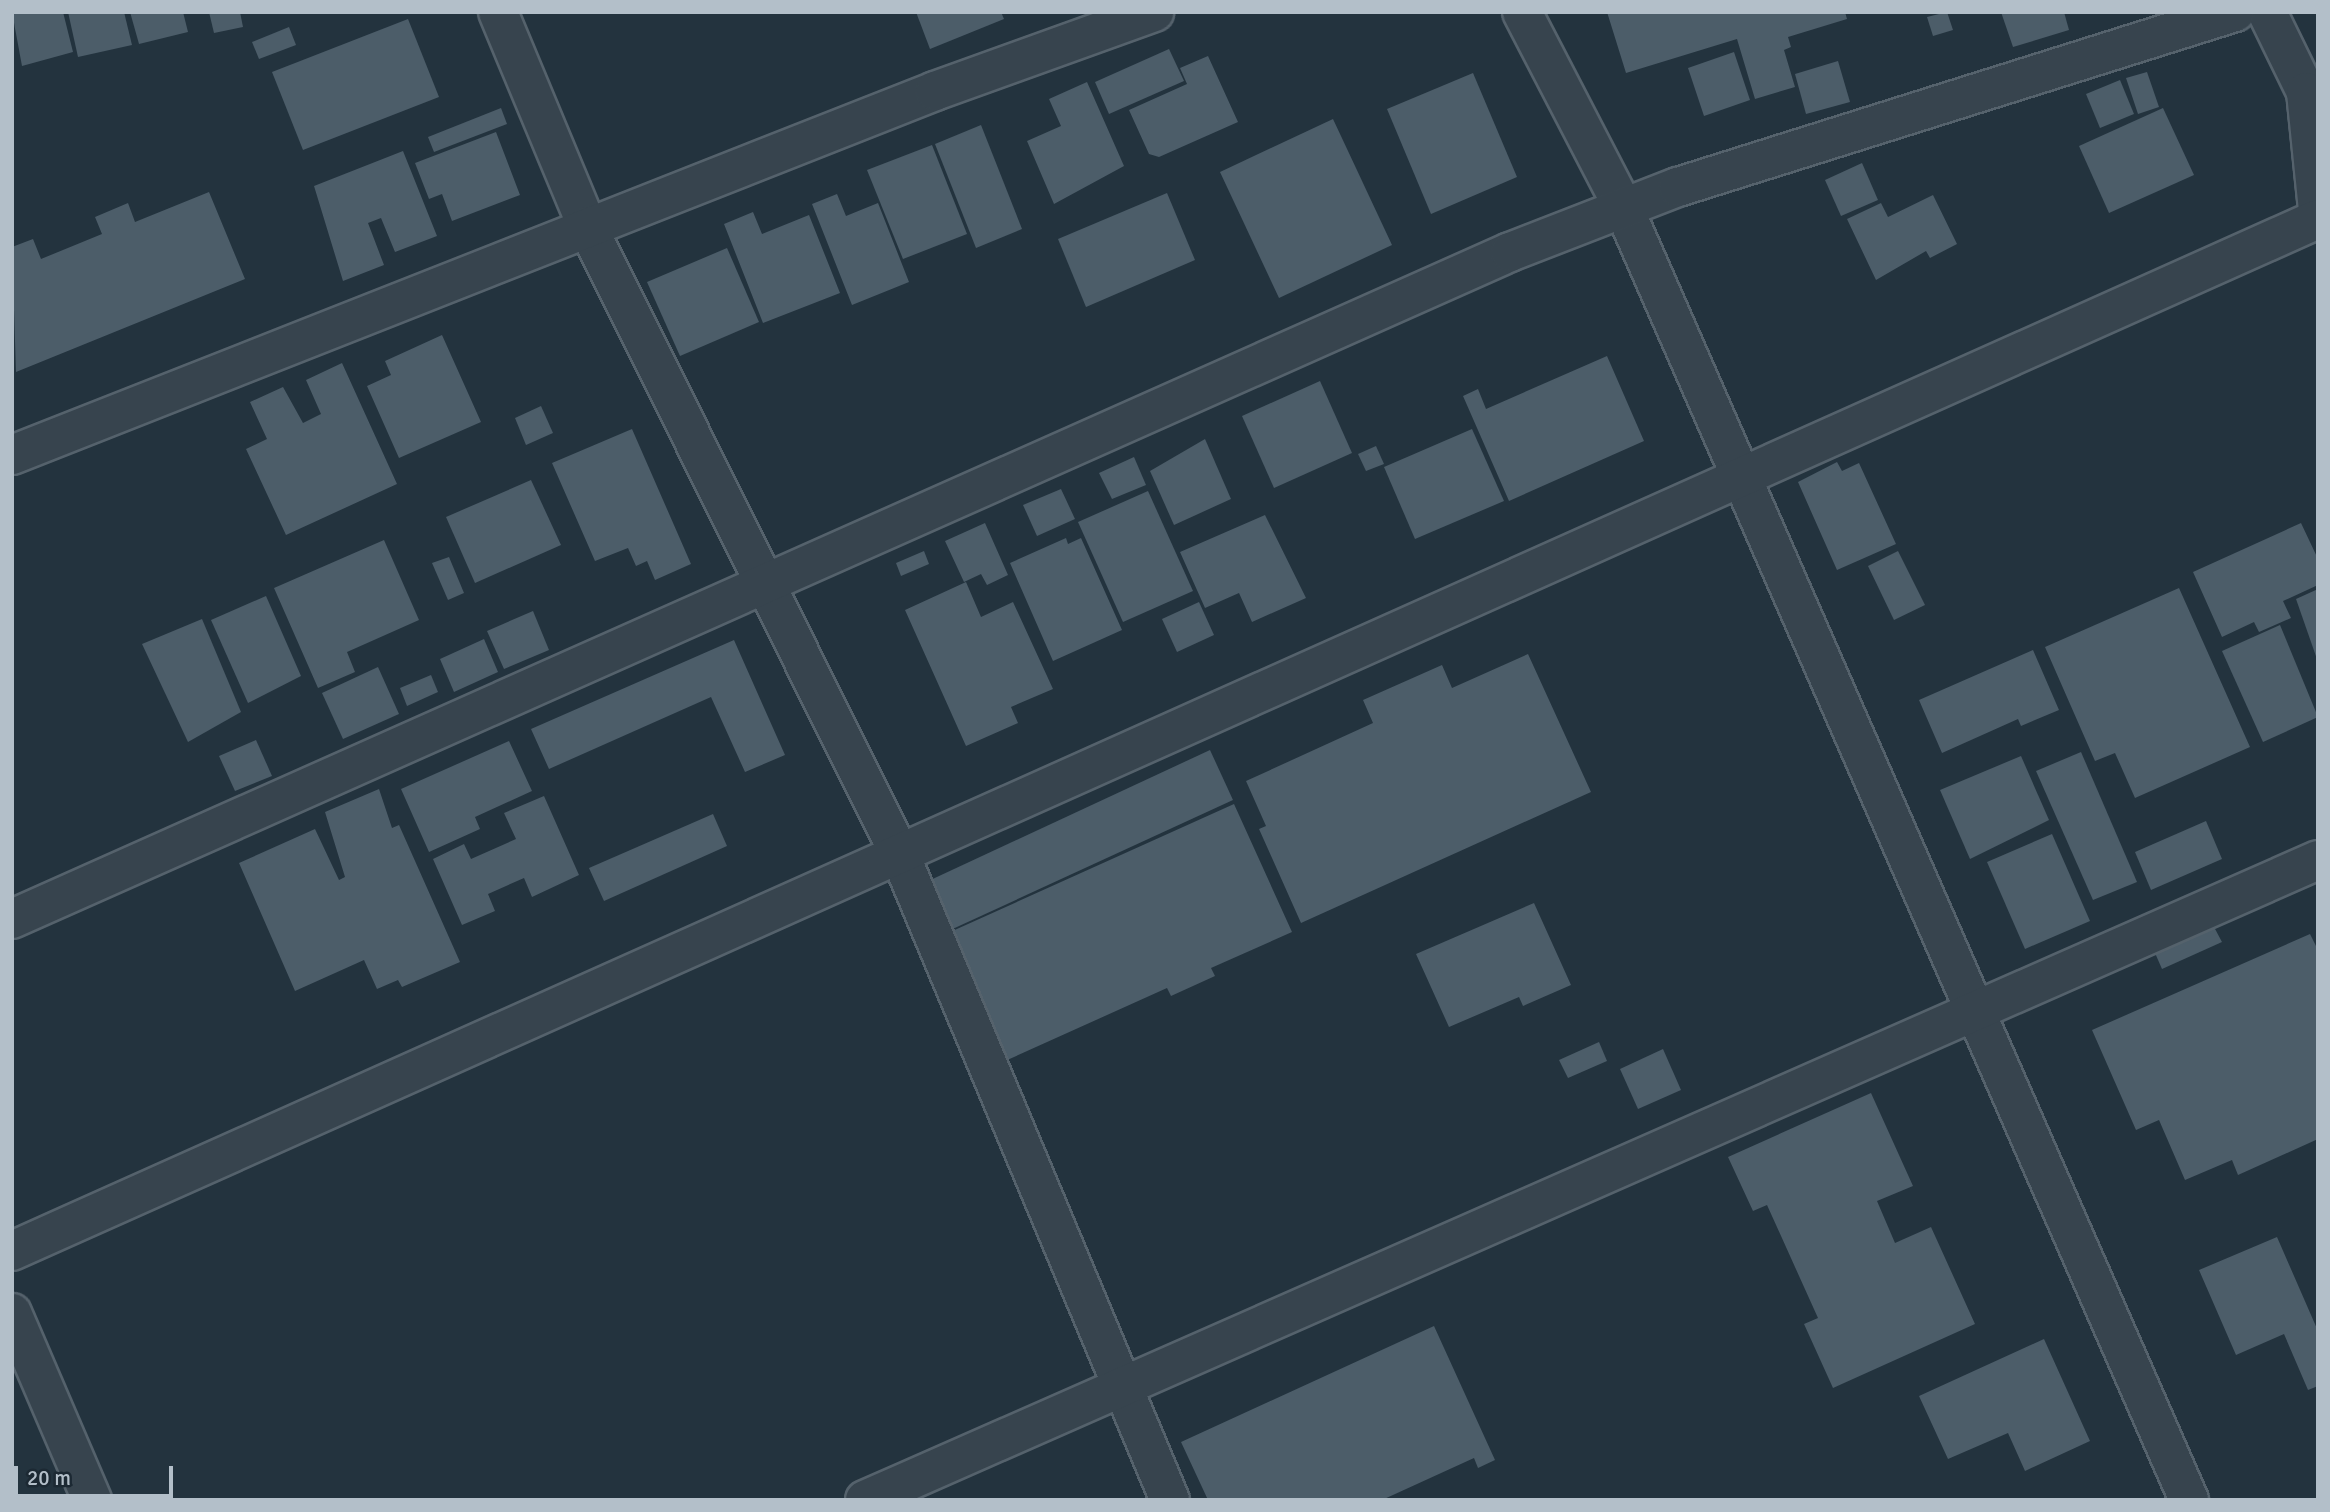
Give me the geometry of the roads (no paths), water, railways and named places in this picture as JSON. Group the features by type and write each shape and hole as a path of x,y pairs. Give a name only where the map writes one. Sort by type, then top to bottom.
{"street":[{"path":"498,12 587,226 900,855 1170,1500"},
{"path":"1522,12 1625,209 1738,477 2189,1500"},
{"path":"12,919 762,582 1510,252 1625,209 2235,12"},
{"path":"2267,12 2305,92 2318,211"},
{"path":"12,455 587,226 1151,13"},
{"path":"12,1251 2318,219"},
{"path":"865,1500 1121,1385 1975,1014 2318,860"},
{"path":"12,1313 92,1500"}]}
